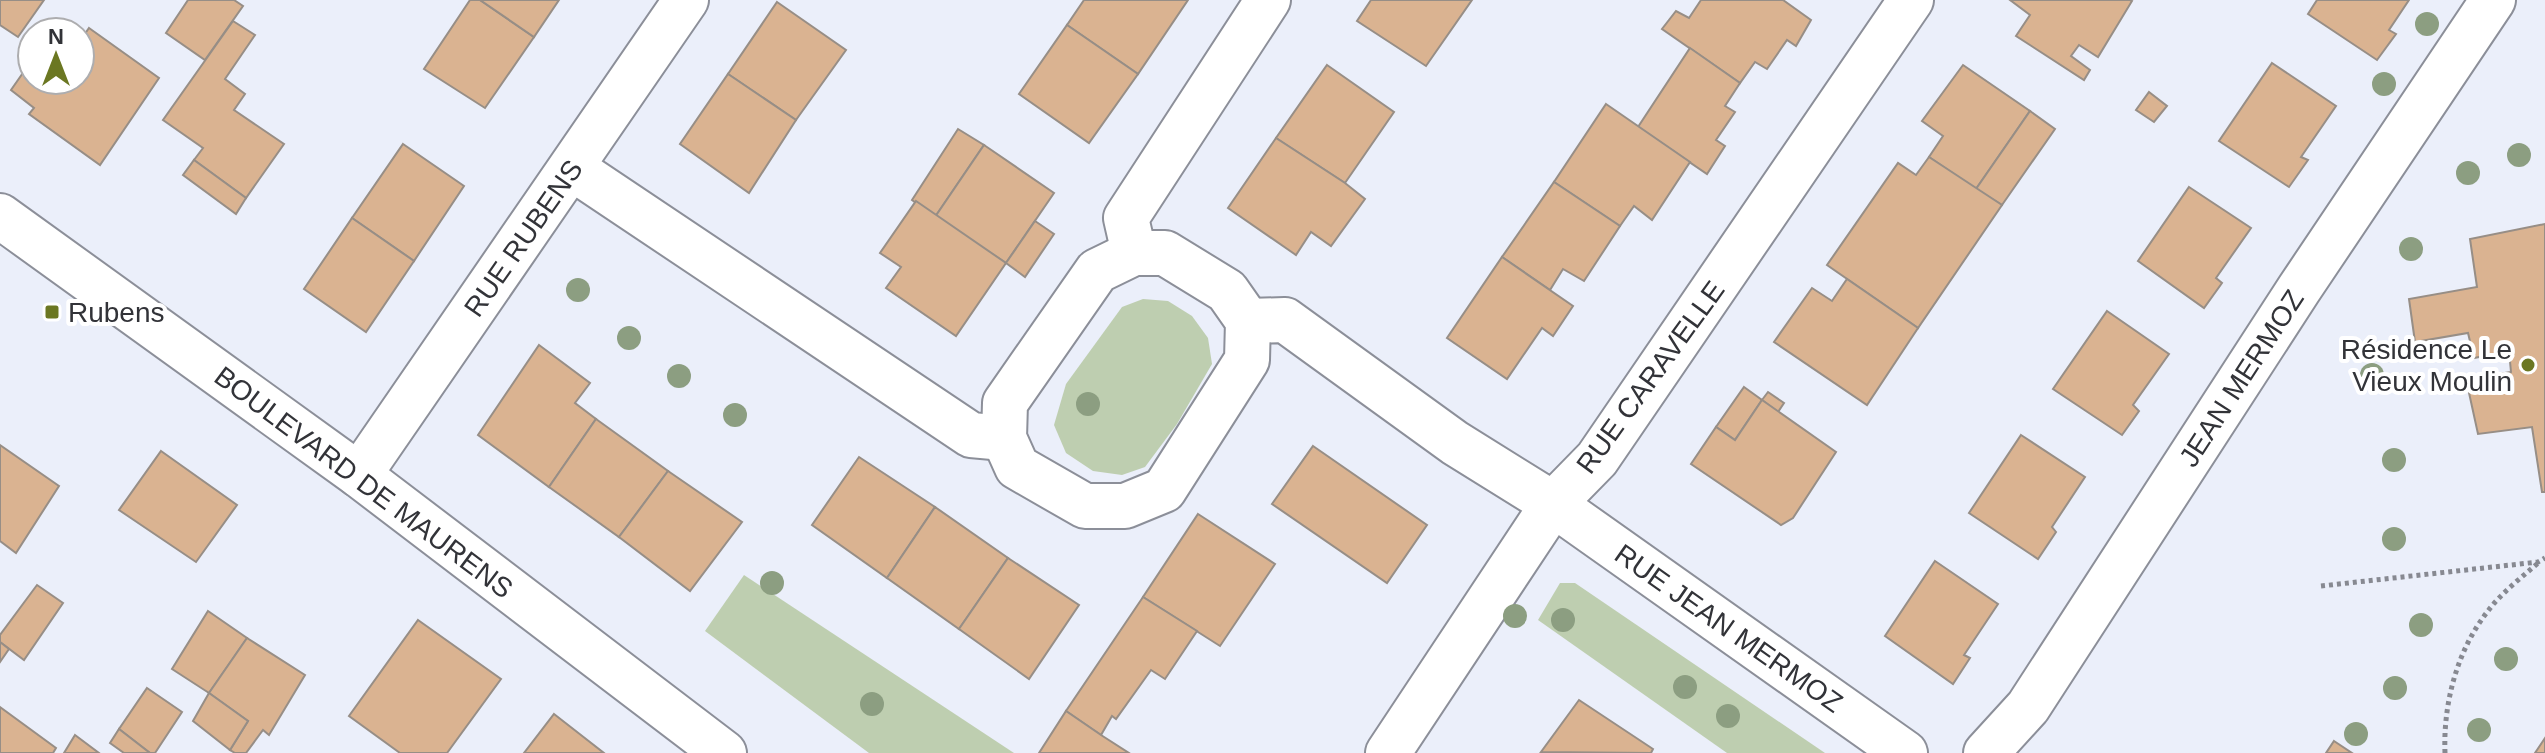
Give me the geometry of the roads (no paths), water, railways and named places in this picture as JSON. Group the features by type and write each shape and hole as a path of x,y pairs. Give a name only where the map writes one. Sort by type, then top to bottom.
{"street":[{"name":"RUE RUBENS","path":"359,475 686,0"},
{"path":"1134,253 1126,218 1268,0"},
{"name":"RUE CARAVELLE","path":"1388,753 1553,504 1597,459 1911,0"},
{"name":"JEAN MERMOZ","path":"1986,753 2028,707 2290,302 2493,0"},
{"path":"572,168 971,435 1004,438"},
{"name":"BOULEVARD DE MAURENS","path":"0,216 359,475 724,753"},
{"path":"1134,253 1165,253 1227,291 1248,321 1247,360 1164,490 1125,506 1085,506 1017,467 1004,438 1005,403 1097,271 1134,253"},
{"name":"RUE JEAN MERMOZ","path":"1248,321 1285,320 1455,443 1553,504 1905,753"}],"place":[{"name":"Rubens","path":"52,312"},
{"name":"Résidence Le Vieux Moulin","path":"2528,365"}]}
